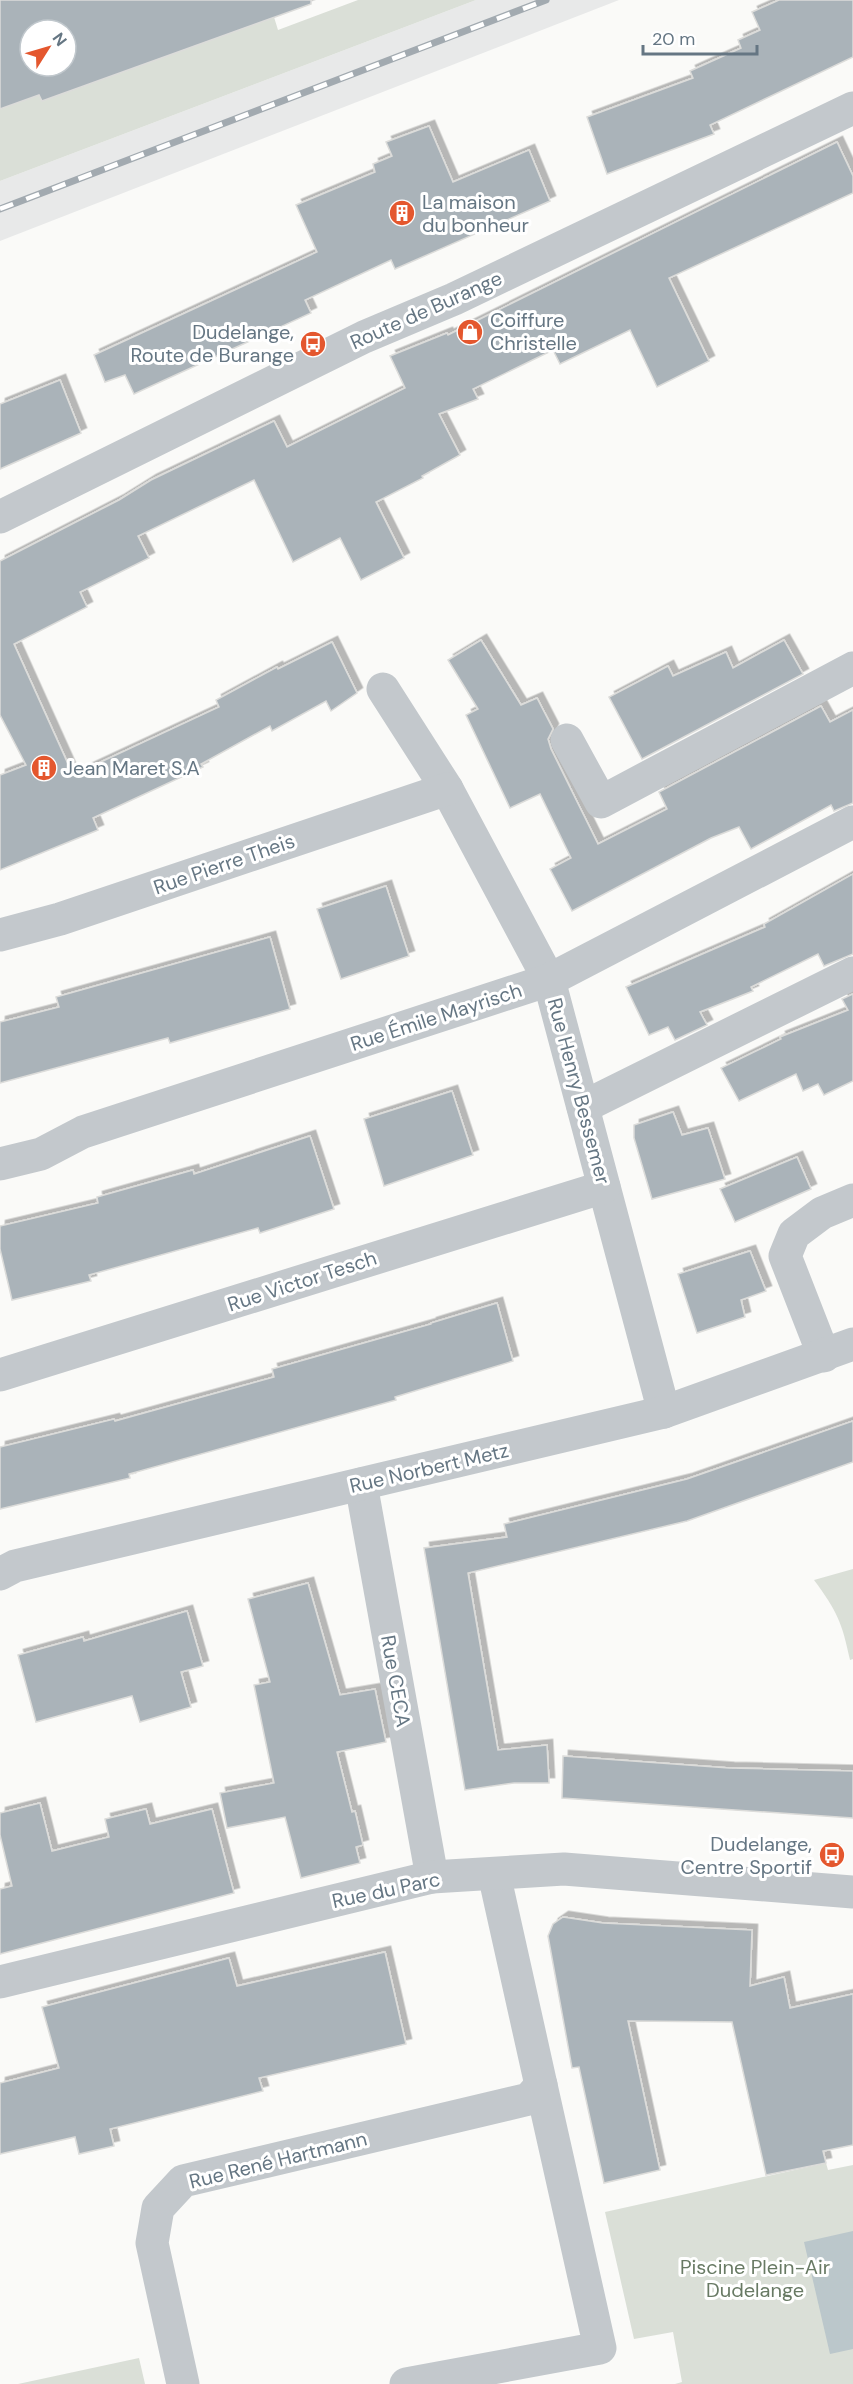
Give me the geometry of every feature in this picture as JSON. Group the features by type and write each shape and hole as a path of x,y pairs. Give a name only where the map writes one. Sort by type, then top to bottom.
{"street":[{"name":"Route de Burange","path":"0,517 364,337 454,299 853,108"},
{"path":"567,740 601,802 853,668"},
{"name":"Rue Henry Bessemer","path":"383,689 447,789 549,980 664,1412"},
{"name":"Rue Pierre Theis","path":"0,935 60,919 447,789"},
{"name":"Rue Émile Mayrisch","path":"0,1164 41,1154 83,1132 549,980 853,822"},
{"path":"583,1107 853,973"},
{"name":"Rue Victor Tesch","path":"0,1375 604,1186"},
{"path":"838,1350 786,1256 794,1234 822,1213 853,1200"},
{"name":"Rue Norbert Metz","path":"0,1574 15,1566 664,1412 838,1350"},
{"name":"Rue CECA","path":"361,1484 432,1877"},
{"name":"Rue du Parc","path":"0,1982 432,1877 564,1869 853,1892"},
{"path":"406,2384 600,2348 494,1874"},
{"name":"Rue René Hartmann","path":"183,2384 152,2243 158,2208 183,2181 530,2099 541,2085"}],"shaded area":[{"path":"476,0 619,0 0,241 0,181"},
{"path":"853,2231 853,2349 830,2354 804,2242"}],"green space":[{"path":"358,0 476,0 0,181 0,109 39,95 42,101 274,17 278,30"},
{"path":"853,1569 853,1659 850,1660 838,1617 814,1580"},
{"name":"Piscine Plein-Air Dudelange","path":"826,2163 828,2170 853,2165 853,2384 675,2384 682,2382 673,2332 634,2339 605,2212"},
{"path":"139,2358 145,2384 18,2384"}],"building":[{"path":"0,0 311,0 311,4 42,101 39,95 0,109"},
{"path":"779,0 853,0 853,57 710,125 714,134 607,174 587,117 693,78 690,71 741,48 738,40 760,30 752,12"},
{"path":"429,126 453,182 529,150 550,201 395,269 391,260 305,300 311,313 134,394 125,375 105,382 94,355 317,252 296,205 375,172 373,164 392,156 386,142"},
{"path":"837,142 853,176 853,193 669,278 709,361 657,387 630,330 560,364 553,350 473,389 478,399 439,414 460,455 422,476 423,478 376,502 404,558 361,580 340,538 293,562 254,480 138,536 149,558 80,592 87,607 14,644 73,775 219,707 216,700 277,667 278,669 332,642 357,693 331,711 326,701 272,731 270,726 201,764 203,767 93,818 98,830 0,870 0,775 26,765 0,715 0,561 119,500 151,480 274,421 287,447 405,388 390,356 447,333 448,335"},
{"path":"60,380 81,433 0,469 0,404"},
{"path":"481,640 521,705 537,698 553,729 548,739 551,749 598,844 667,809 659,792 821,706 830,722 853,710 853,803 834,811 831,805 751,849 739,827 711,838 572,911 550,869 571,858 540,794 510,808 466,715 478,709 448,660"},
{"path":"784,640 803,674 642,759 609,697 668,666 673,676 726,652 733,668"},
{"path":"853,874 853,954 824,966 818,954 751,987 753,991 700,1012 707,1025 675,1040 668,1027 649,1035 626,987 765,927 764,924"},
{"path":"386,886 409,956 341,979 317,909"},
{"path":"270,937 290,1009 170,1043 168,1038 0,1083 0,1022 59,1007 56,997"},
{"path":"853,994 853,1081 824,1095 818,1084 803,1091 796,1074 739,1101 721,1068 781,1039 780,1037 848,1010 842,999"},
{"path":"452,1091 473,1155 384,1186 364,1119"},
{"path":"673,1112 682,1135 708,1128 725,1179 652,1199 634,1138 634,1125"},
{"path":"310,1136 334,1209 260,1233 258,1228 89,1275 91,1281 12,1300 0,1249 0,1226 98,1203 97,1197 193,1170 194,1174"},
{"path":"797,1157 811,1189 735,1222 720,1189"},
{"path":"750,1251 766,1291 741,1300 745,1317 697,1333 678,1274"},
{"path":"497,1303 513,1361 395,1397 396,1400 129,1474 130,1478 0,1509 0,1447 114,1419 115,1421 274,1377 272,1369"},
{"path":"853,1421 853,1462 687,1521 468,1573 498,1750 547,1745 549,1783 514,1783 465,1790 424,1548 507,1537 504,1524 687,1479"},
{"path":"308,1583 340,1695 375,1689 386,1742 337,1752 363,1845 356,1847 360,1863 301,1878 285,1817 227,1828 220,1793 274,1783 254,1685 270,1682 248,1599"},
{"path":"187,1611 203,1666 181,1672 191,1707 140,1722 132,1696 36,1722 18,1655 83,1637 84,1641"},
{"path":"563,1756 729,1768 853,1771 853,1818 562,1798"},
{"path":"40,1803 52,1851 109,1837 105,1819 146,1809 150,1824 212,1809 234,1893 0,1954 0,1889 12,1886 0,1835 0,1813"},
{"path":"563,1917 603,1923 752,1930 750,1986 784,1977 790,2008 853,1994 853,2145 823,2151 826,2163 766,2175 732,2022 628,2021 660,2170 604,2183 579,2067 572,2068 548,1936 553,1924"},
{"path":"385,1952 406,2044 259,2078 263,2091 110,2129 114,2146 79,2154 75,2137 0,2154 0,2083 59,2068 42,2007 229,1958 237,1986"}],"railway":[{"path":"0,209 546,0"}],"place":[{"name":"La maison du bonheur","path":"402,213"},
{"name":"Coiffure Christelle","path":"470,332"},
{"name":"Dudelange, Route de Burange","path":"313,344"},
{"name":"Jean Maret S.A","path":"44,768"},
{"name":"Dudelange, Centre Sportif","path":"832,1855"}]}
